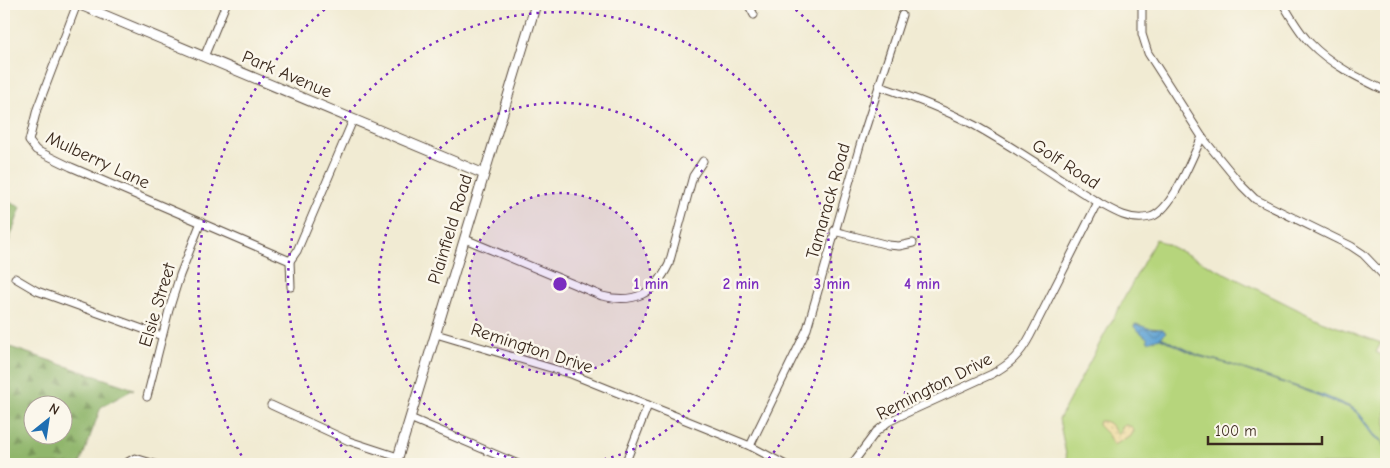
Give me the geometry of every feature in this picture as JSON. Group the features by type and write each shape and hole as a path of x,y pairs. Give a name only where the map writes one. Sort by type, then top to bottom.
{"street":[{"name":"Park Avenue","path":"77,4 484,174"},
{"name":"Mulberry Lane","path":"77,4 37,109 29,141 36,150 71,167 290,261"},
{"path":"204,57 226,4"},
{"name":"Plainfield Road","path":"397,461 536,4"},
{"path":"748,4 754,15"},
{"path":"1142,4 1142,34 1148,53 1202,136 1242,186 1255,199 1351,246 1363,254 1386,278"},
{"path":"1283,4 1308,42 1324,57 1337,66 1386,91"},
{"name":"Tamarack Road","path":"750,446 807,329 860,142 902,15"},
{"name":"Golf Road","path":"879,86 917,99 974,126 1098,202 1125,216 1151,217 1161,211 1171,200 1202,136"},
{"path":"291,287 290,261 297,251 353,120"},
{"path":"465,239 602,296 623,300 632,298 644,293 655,284 669,264 693,176 703,161"},
{"name":"Remington Drive","path":"852,464 876,432 888,422 992,374 1016,358 1024,348 1098,202"},
{"name":"Elsie Street","path":"147,397 180,275 202,222"},
{"path":"834,231 888,245 899,246 913,243"},
{"path":"15,278 37,291 162,336"},
{"name":"Remington Drive","path":"436,334 571,374 750,446 784,464"},
{"path":"271,405 349,442 397,461"},
{"path":"625,464 648,405"},
{"path":"410,418 518,464"},
{"path":"124,464 135,458 155,464"}],"green space":[{"path":"4,200 21,207 4,255"},
{"path":"1156,239 1321,321 1381,343 1376,352 1386,358 1386,464 1068,464 1059,419"},
{"path":"4,345 134,389 101,407 80,464 4,464"}],"sand":[{"path":"1099,421 1108,423 1117,434 1126,425 1132,427 1134,431 1130,437 1113,445 1108,435 1098,425"}],"water":[{"path":"1136,324 1148,328 1163,329 1166,333 1161,337 1198,355 1226,363 1325,396 1353,408 1376,436 1381,439 1386,448 1375,437 1356,412 1350,408 1307,391 1225,363 1198,356 1160,338 1148,342 1147,338 1134,327"}]}
